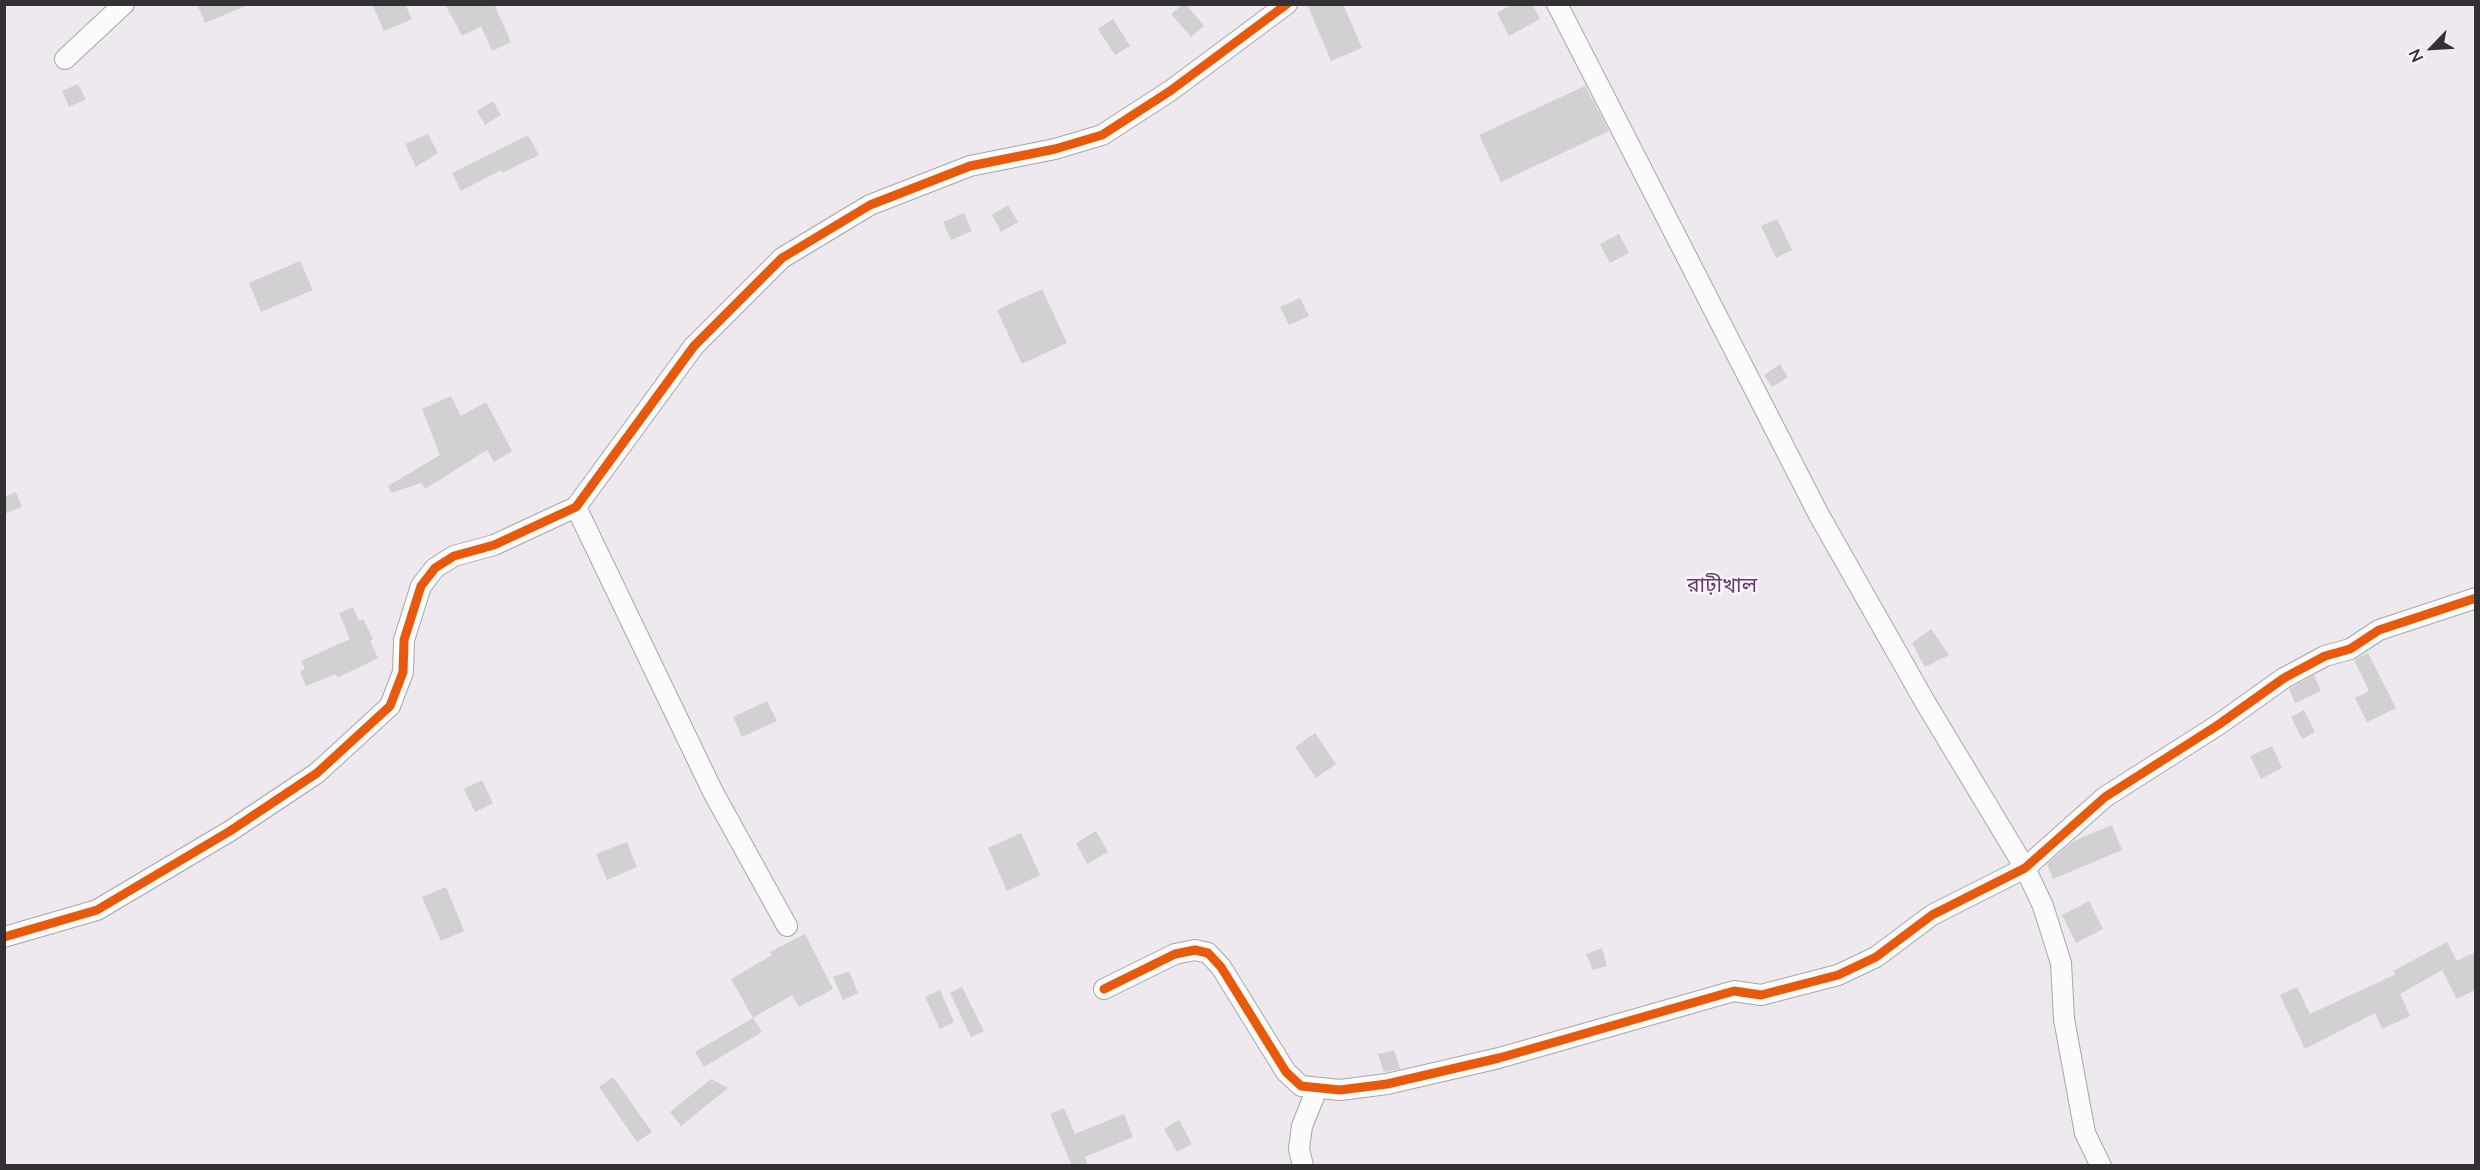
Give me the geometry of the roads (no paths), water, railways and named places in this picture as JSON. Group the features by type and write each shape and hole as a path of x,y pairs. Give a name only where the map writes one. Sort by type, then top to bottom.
{"street":[{"path":"65,59 124,4"},
{"path":"4,937 97,910 230,831 317,773 390,706 403,672 404,640 421,586 435,568 454,556 494,545 576,507 694,346 782,258 870,205 970,166 1055,149 1101,135 1170,91 1287,4"},
{"path":"1557,4 1819,514 1925,702 2025,868 2043,906 2061,963 2064,1019 2085,1133 2101,1166"},
{"path":"576,507 713,792 787,926"},
{"path":"1104,989 1175,954 1195,951 1208,953 1221,967 1286,1072 1301,1086 1340,1090 1387,1084 1499,1058 1734,991 1761,995 1838,975 1875,957 1932,915 2025,868 2105,796 2218,725 2284,678 2325,656 2350,649 2379,630 2475,598"},
{"path":"1303,1166 1299,1149 1302,1126 1317,1089"}],"district":[{"name":"রাঢ়ীখাল","path":"1722,585"}]}
